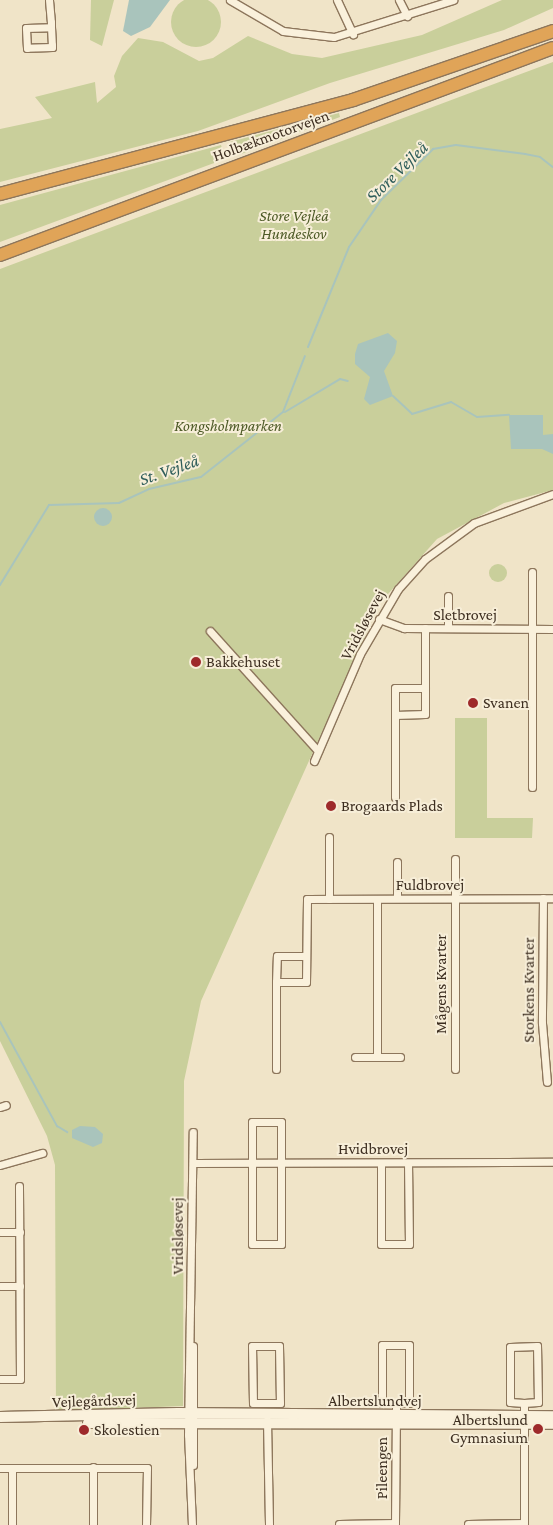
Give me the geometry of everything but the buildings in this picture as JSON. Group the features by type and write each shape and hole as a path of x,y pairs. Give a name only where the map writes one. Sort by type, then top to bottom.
{"highway":[{"name":"Holbækmotorvejen","path":"0,194 353,100 553,31"},
{"name":"Holbækmotorvejen","path":"0,255 553,48"}],"street":[{"path":"49,0 51,27 52,47 27,48 26,28 51,27"},
{"path":"230,0 283,31 312,37 353,34 453,0"},
{"path":"337,0 353,34"},
{"path":"398,0 406,16"},
{"name":"Vridsløsevej","path":"314,761 379,619 398,589 444,542 496,512 553,494"},
{"path":"532,572 532,787"},
{"path":"448,596 448,628"},
{"name":"Sletbrovej","path":"379,619 404,628 553,628"},
{"path":"395,715 425,714 425,628"},
{"path":"210,630 318,751"},
{"path":"395,797 395,688 425,688"},
{"path":"329,837 329,899"},
{"name":"Mågens Kvarter","path":"455,859 455,1069"},
{"path":"397,862 397,898"},
{"path":"377,898 378,1057"},
{"name":"Storkens Kvarter","path":"543,898 542,1024 546,1082"},
{"name":"Fuldbrovej","path":"306,956 307,899 553,898"},
{"path":"276,982 306,982 306,956 277,956 276,982 276,1069"},
{"path":"355,1057 400,1057"},
{"path":"252,1122 281,1122 281,1244 252,1244 252,1162 252,1122"},
{"name":"Vridsløsevej","path":"192,1525 193,1132"},
{"path":"0,1165 42,1153"},
{"name":"Hvidbrovej","path":"193,1163 553,1162"},
{"path":"381,1163 381,1244 409,1244 408,1163"},
{"path":"0,1379 20,1379 19,1186"},
{"path":"0,1232 20,1232"},
{"path":"0,1286 20,1286"},
{"path":"382,1345 409,1345 409,1403 396,1403 382,1403 382,1345"},
{"path":"252,1346 279,1346 280,1403 267,1403 253,1403 252,1346"},
{"path":"537,1346 538,1402 524,1403 510,1402 510,1347 537,1346"},
{"path":"267,1403 269,1525"},
{"path":"396,1403 396,1420"},
{"path":"468,1524 524,1523 524,1403"},
{"name":"Albertslundvej","path":"192,1418 267,1420 524,1420 553,1416"},
{"name":"Vejlegårdsvej","path":"0,1417 192,1418"},
{"name":"Vejlegårdsvej","path":"0,1423 192,1418"},
{"name":"Pileengen","path":"339,1524 395,1523 396,1420"},
{"name":"Albertslundvej","path":"524,1420 553,1424"},
{"path":"0,1468 147,1468 146,1525"},
{"path":"12,1468 12,1525"},
{"path":"93,1468 93,1525"}],"green space":[{"path":"191,-3 201,-3 214,4 221,17 221,27 214,40 201,47 191,47 182,43 175,36 171,27 171,17 175,8 182,1"},
{"path":"91,0 114,0 102,46 90,40"},
{"path":"502,0 553,0 553,8 504,30 330,83 198,131 0,182 0,129 52,118 35,97 95,82 97,103 116,87 114,76 122,56 138,38 163,42 199,61 213,58 248,36 292,54 322,58 422,35"},
{"name":"Kongsholmparken","path":"553,62 553,490 504,503 437,539 380,603 201,1001 184,1081 183,1406 56,1411 55,1165 47,1136 0,1041 0,269"},
{"path":"339,113 340,117 233,157 230,142"},
{"path":"221,145 225,159 0,242 0,205"},
{"path":"494,564 502,564 507,569 505,580 494,582 489,577 489,569"},
{"path":"455,718 487,718 487,818 533,818 532,838 455,838"}],"water":[{"path":"129,0 170,0 150,27 131,36 123,31"},
{"path":"388,333 397,341 395,353 384,371 393,396 370,405 364,399 370,377 355,364 355,354 358,344"},
{"path":"509,415 543,415 543,435 553,434 553,454 542,449 511,449"},
{"path":"103,508 109,511 112,517 109,523 103,526 97,523 94,517 97,511"},
{"path":"80,1126 95,1127 103,1134 102,1143 93,1147 72,1138 72,1130"}],"waterway":[{"name":"Store Vejleå","path":"308,347 349,247 381,200 433,149 456,145 525,154 540,157 553,167"},
{"name":"St. Vejleå","path":"0,585 49,505 119,503 149,489 201,477 283,412 305,356"},
{"path":"285,412 340,379 348,381"},
{"path":"393,396 412,414 451,402 477,417 509,415"},
{"path":"0,1022 57,1126 67,1132"}],"place":[{"name":"Bakkehuset","path":"196,662"},
{"name":"Svanen","path":"473,703"},
{"name":"Brogaards Plads","path":"331,806"},
{"name":"Albertslund Gymnasium","path":"538,1429"},
{"name":"Skolestien","path":"84,1430"}],"park label":[{"name":"Store Vejleå Hundeskov","path":"294,225"}]}
